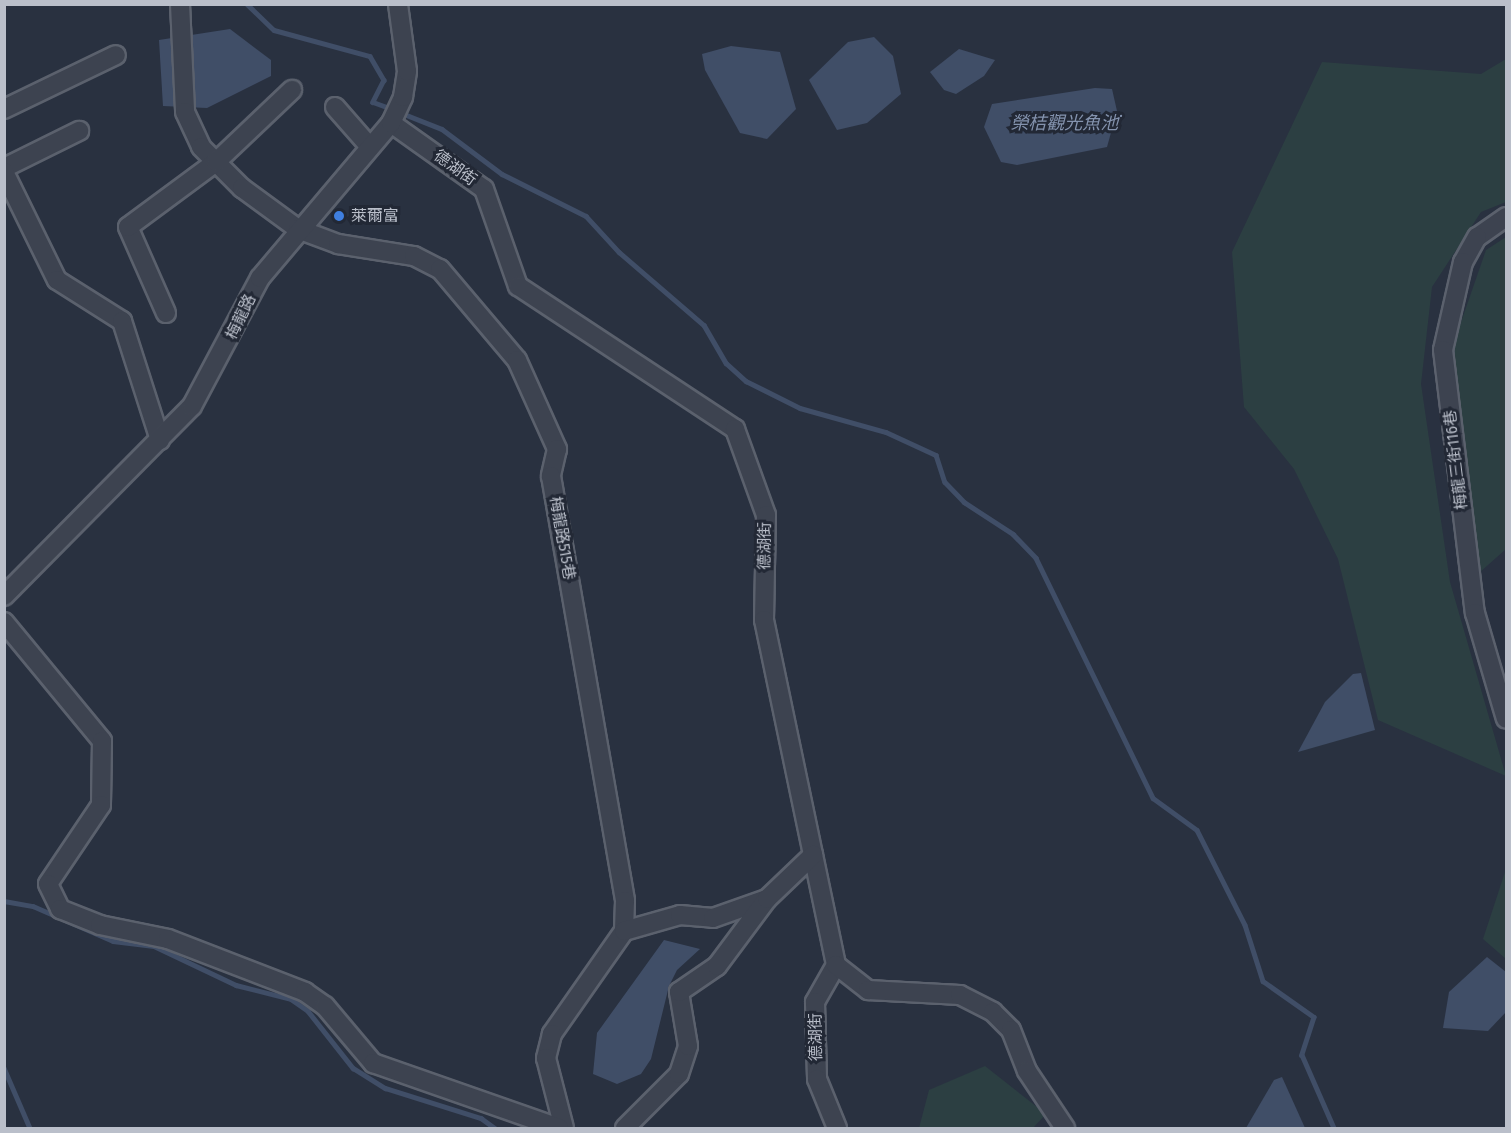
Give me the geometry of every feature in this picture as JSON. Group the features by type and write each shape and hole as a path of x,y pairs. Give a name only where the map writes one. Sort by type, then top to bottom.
{"street":[{"name":"梅龍路","path":"4,596 192,406 260,278 298,229 391,122 401,101 407,71 399,4"},
{"name":"梅龍路515巷","path":"181,8 185,112 201,147 298,229 338,244 414,256 440,269 517,360 557,449 551,476 625,901 624,931"},
{"path":"4,109 116,55"},
{"path":"166,313 128,227 216,162 292,90"},
{"path":"335,107 370,147"},
{"name":"德湖街","path":"391,122 484,189 518,286 735,429 766,515 764,620 836,965 815,1002 817,1079 837,1128"},
{"path":"79,131 4,170 57,280 122,321 160,440"},
{"name":"梅龍三街116巷","path":"1506,217 1477,237 1463,262 1443,350 1475,613 1506,719"},
{"path":"4,622 102,741 101,805 48,884 60,909 100,926 168,939 305,992 326,1006 374,1063 559,1128"},
{"path":"625,1128 679,1074 688,1046 679,992 717,966 767,899 813,855"},
{"path":"564,1128 546,1058 552,1034 624,931 680,915 713,918 767,899"},
{"path":"836,965 868,990 960,995 993,1012 1011,1030 1026,1071 1065,1128"}],"shaded area":[{"path":"1506,59 1506,202 1481,212 1432,287 1421,384 1450,582 1506,776 1378,720 1338,559 1294,469 1244,407 1232,252 1322,62 1481,74"},
{"path":"1506,237 1506,549 1479,573 1452,348 1486,250"},
{"path":"1506,869 1506,959 1483,939"},
{"path":"985,1066 1046,1114 1033,1128 919,1128 929,1090"}],"water":[{"path":"230,29 271,60 271,76 207,108 163,106 159,40"},
{"path":"874,37 893,56 901,94 867,123 837,130 809,80 848,42"},
{"path":"731,46 780,52 796,109 767,139 740,133 705,70 702,54"},
{"path":"959,49 995,60 984,76 956,94 944,90 930,72"},
{"name":"榮桔觀光魚池˙","path":"1095,88 1112,89 1117,111 1107,147 1017,165 1001,162 984,127 992,104"},
{"path":"1361,673 1375,730 1298,752 1325,702 1353,674"},
{"path":"664,940 700,949 677,970 669,986 651,1059 641,1074 617,1084 593,1074 597,1033"},
{"path":"1487,957 1506,972 1506,1012 1488,1031 1443,1028 1449,992"},
{"path":"1282,1077 1305,1128 1246,1128 1274,1080"}],"waterway":[{"path":"247,4 274,30 370,56 384,80 373,102 392,109"},
{"path":"399,112 442,129 502,174 586,216 619,252 704,325 726,363 746,381 800,408 886,432 936,455 945,482 964,502 1013,534 1036,558 1153,798 1197,830 1245,925 1263,981 1314,1017 1302,1055 1334,1128"},
{"path":"4,901 33,906 113,941 154,946 236,985 291,999 308,1011 353,1068 385,1088 481,1118 495,1128"},
{"path":"4,1068 30,1128"}],"place":[{"name":"萊爾富","path":"339,216"}]}
